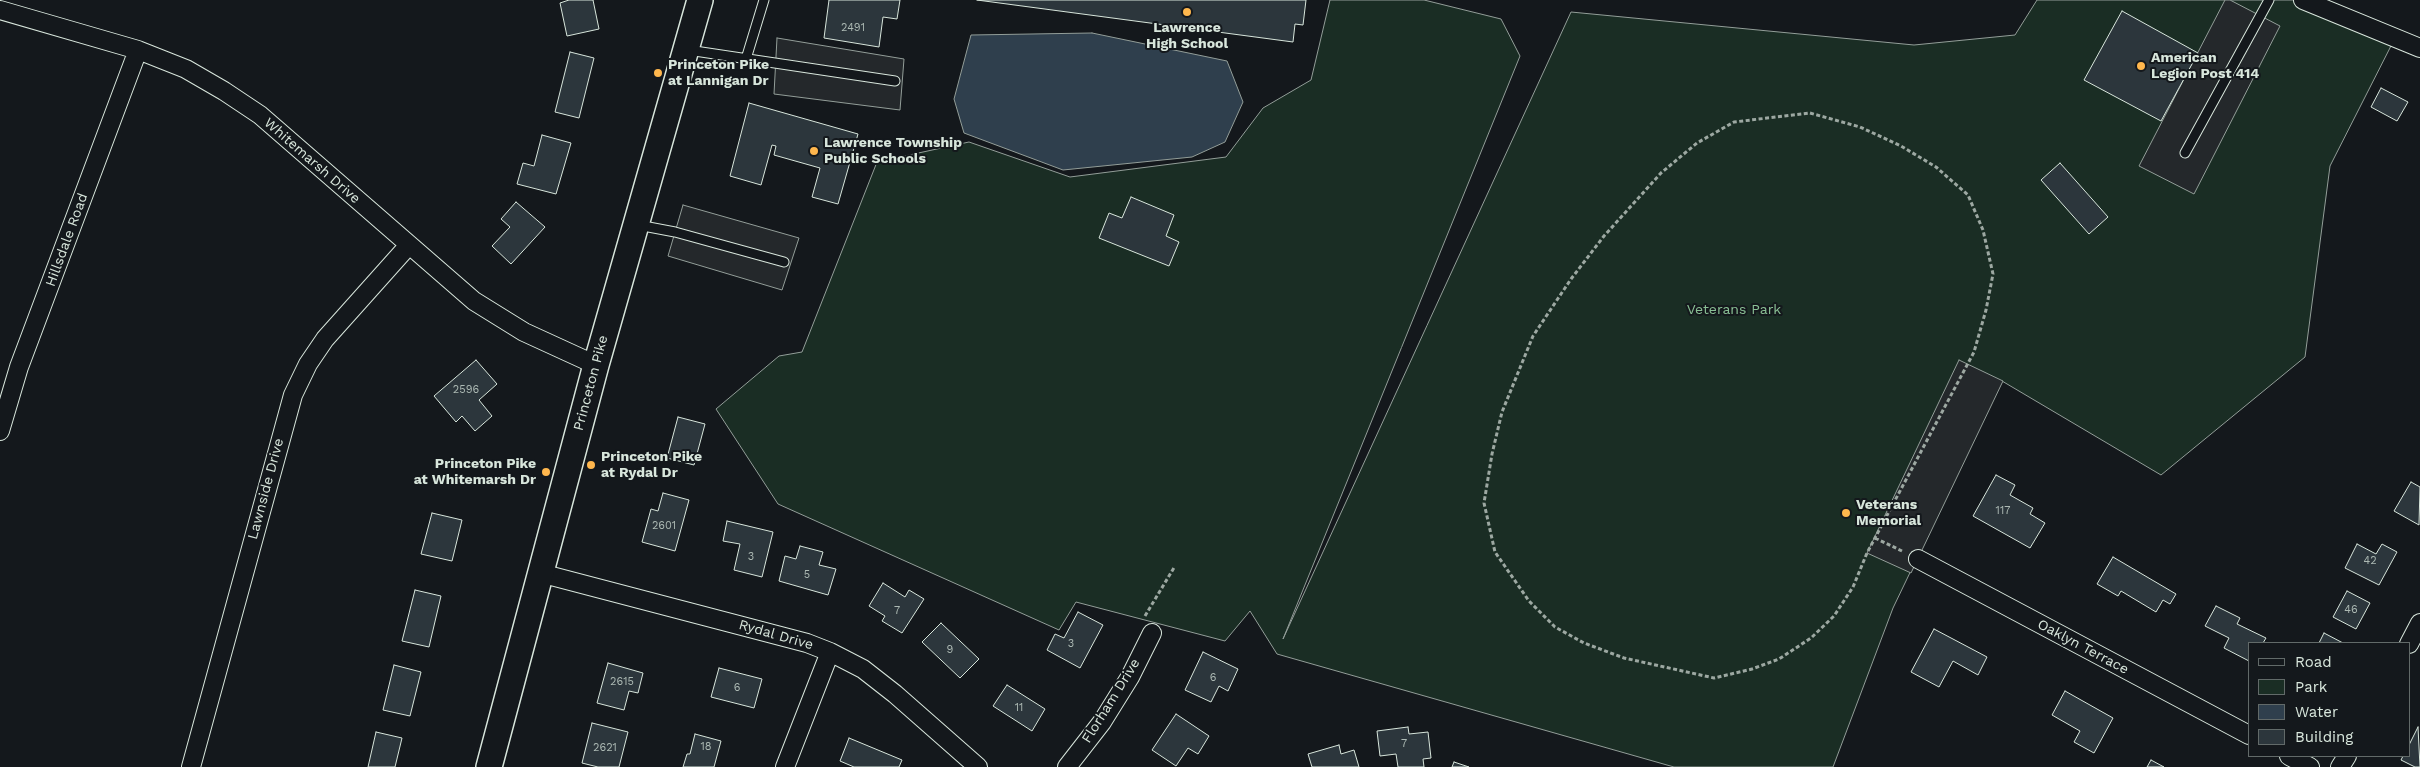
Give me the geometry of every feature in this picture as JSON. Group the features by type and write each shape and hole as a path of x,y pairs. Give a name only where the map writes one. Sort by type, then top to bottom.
{"main road":[{"name":"Princeton Pike","path":"489,767 596,365 700,0"}],"street":[{"path":"2303,0 2420,48"},
{"name":"Whitemarsh Drive","path":"0,10 138,50 186,69 224,91 260,116 487,310 524,332 596,365"},
{"name":"Hillsdale Road","path":"0,431 20,367 138,50"},
{"name":"Lawnside Drive","path":"191,767 293,395 308,364 325,339 409,245"},
{"name":"Oaklyn Terrace","path":"1914,557 2248,733"},
{"name":"Rydal Drive","path":"540,573 807,643 830,652 863,670 895,694 978,767"},
{"path":"2410,642 2420,623"},
{"name":"Florham Drive","path":"1067,767 1102,722 1130,676 1152,634"},
{"path":"784,767 830,652"},
{"path":"2291,757 2310,767"}],"lane":[{"path":"746,59 764,0"},
{"path":"2185,153 2268,0"},
{"path":"686,50 894,81"},
{"path":"636,225 675,232 784,262"}],"path":[{"path":"1810,113 1860,127 1901,146 1936,167 1968,195 1984,230 1993,274 1986,310 1974,352 1875,538 1853,587 1834,616 1811,638 1779,659 1752,669 1714,678 1624,658 1584,643 1555,627 1529,601 1495,552 1484,503 1492,454 1502,412 1533,336 1571,279 1631,203 1661,173 1697,143 1734,122 1810,113"},
{"path":"1875,538 1914,557"},
{"path":"1152,634 1140,625 1175,566"}],"green space":[{"name":"Veterans Park","path":"1330,0 1424,0 1501,19 1520,56 1283,639 1571,12 1914,45 2015,35 2037,0 2304,0 2395,38 2330,166 2305,357 2161,475 2002,381 1893,608 1833,767 1674,767 1277,654 1250,611 1225,641 1076,602 1059,630 778,504 716,409 779,356 802,352 877,162 969,142 1070,177 1226,157 1263,108 1311,80"}],"shaded area":[{"path":"2225,0 2230,0 2280,26 2194,194 2139,166"},
{"path":"777,38 904,59 900,110 774,94"},
{"path":"683,205 799,238 782,290 668,256"},
{"path":"1959,360 2003,381 1911,573 1867,553"}],"water":[{"path":"1092,33 1227,61 1243,102 1225,142 1192,157 1063,170 964,133 954,99 971,35"}],"building":[{"path":"569,0 593,0 599,29 567,36 560,3"},
{"path":"829,0 900,0 897,19 883,17 879,47 824,38"},
{"name":"Lawrence High School","path":"977,0 1306,0 1303,25 1295,24 1293,42"},
{"name":"American Legion Post 414","path":"2122,11 2198,53 2161,121 2084,80"},
{"path":"570,52 594,58 579,118 555,112"},
{"path":"2381,88 2408,102 2397,121 2371,107"},
{"name":"Lawrence Township Public Schools","path":"749,103 858,134 838,204 812,197 820,168 774,155 776,146 772,145 761,185 730,176"},
{"path":"542,135 571,143 556,194 517,184 523,163 534,166"},
{"path":"2060,163 2108,217 2089,234 2041,180"},
{"path":"1131,197 1174,215 1166,236 1179,242 1169,266 1099,238 1109,213 1122,218"},
{"path":"516,202 545,227 511,264 492,246 510,227 501,219"},
{"path":"476,360 497,384 479,400 492,416 475,431 462,416 456,422 434,396"},
{"path":"678,417 705,424 694,465 667,458"},
{"path":"1996,475 2015,485 2010,495 2033,508 2030,514 2045,523 2030,548 1973,516"},
{"path":"2411,482 2420,487 2419,525 2394,511"},
{"path":"663,493 689,500 675,551 642,542 651,509 658,511"},
{"path":"432,513 462,520 452,561 421,554"},
{"path":"727,521 773,532 762,577 734,570 740,544 723,541"},
{"path":"2357,544 2376,554 2382,544 2397,552 2379,585 2345,568"},
{"path":"800,546 823,552 819,565 836,569 828,595 779,581 785,556 796,559"},
{"path":"2113,557 2176,594 2170,604 2163,600 2156,612 2121,591 2118,596 2097,584"},
{"path":"883,583 905,597 909,590 924,599 902,633 882,621 885,616 869,606"},
{"path":"415,590 441,596 429,647 402,641"},
{"path":"2347,591 2370,603 2356,629 2333,617"},
{"path":"2216,606 2240,618 2237,624 2266,638 2264,642 2248,642 2248,660 2224,648 2229,638 2205,626"},
{"path":"1078,612 1103,625 1080,668 1047,650 1055,634 1064,638"},
{"path":"941,623 979,659 960,678 922,642"},
{"path":"1934,629 1987,657 1978,675 1953,661 1939,687 1911,672"},
{"path":"2324,633 2341,642 2320,642"},
{"path":"1203,652 1238,669 1228,691 1219,686 1211,702 1185,690"},
{"path":"608,663 643,673 638,693 629,691 624,710 597,703"},
{"path":"394,665 421,672 410,716 383,710"},
{"path":"719,668 762,679 754,708 711,697"},
{"path":"1007,685 1045,709 1032,731 993,706"},
{"path":"2065,691 2113,718 2094,753 2074,742 2080,731 2052,715"},
{"path":"1176,714 1209,736 1198,754 1188,748 1176,766 1152,750"},
{"path":"592,723 628,732 619,767 598,767 582,763"},
{"path":"1408,727 1409,734 1428,732 1431,758 1423,759 1424,767 1398,767 1396,754 1380,756 1377,731"},
{"path":"2418,727 2420,767 2415,767 2401,760 2402,757 2410,757 2410,743"},
{"path":"376,732 402,738 395,767 368,767"},
{"path":"695,734 721,741 714,767 683,767 687,754 690,754"},
{"path":"849,738 902,760 899,767 854,767 840,761"},
{"path":"1339,745 1341,754 1354,750 1359,767 1312,767 1308,754"},
{"path":"2151,760 2164,767 2147,767"},
{"path":"1454,762 1469,767 1452,767"}],"place":[{"name":"Lawrence High School","path":"1187,12"},
{"name":"American Legion Post 414","path":"2141,66"},
{"name":"Princeton Pike at Lannigan Dr","path":"658,73"},
{"name":"Lawrence Township Public Schools","path":"814,151"},
{"name":"Princeton Pike at Rydal Dr","path":"591,465"},
{"name":"Princeton Pike at Whitemarsh Dr","path":"546,472"},
{"name":"Veterans Memorial","path":"1846,513"}]}
